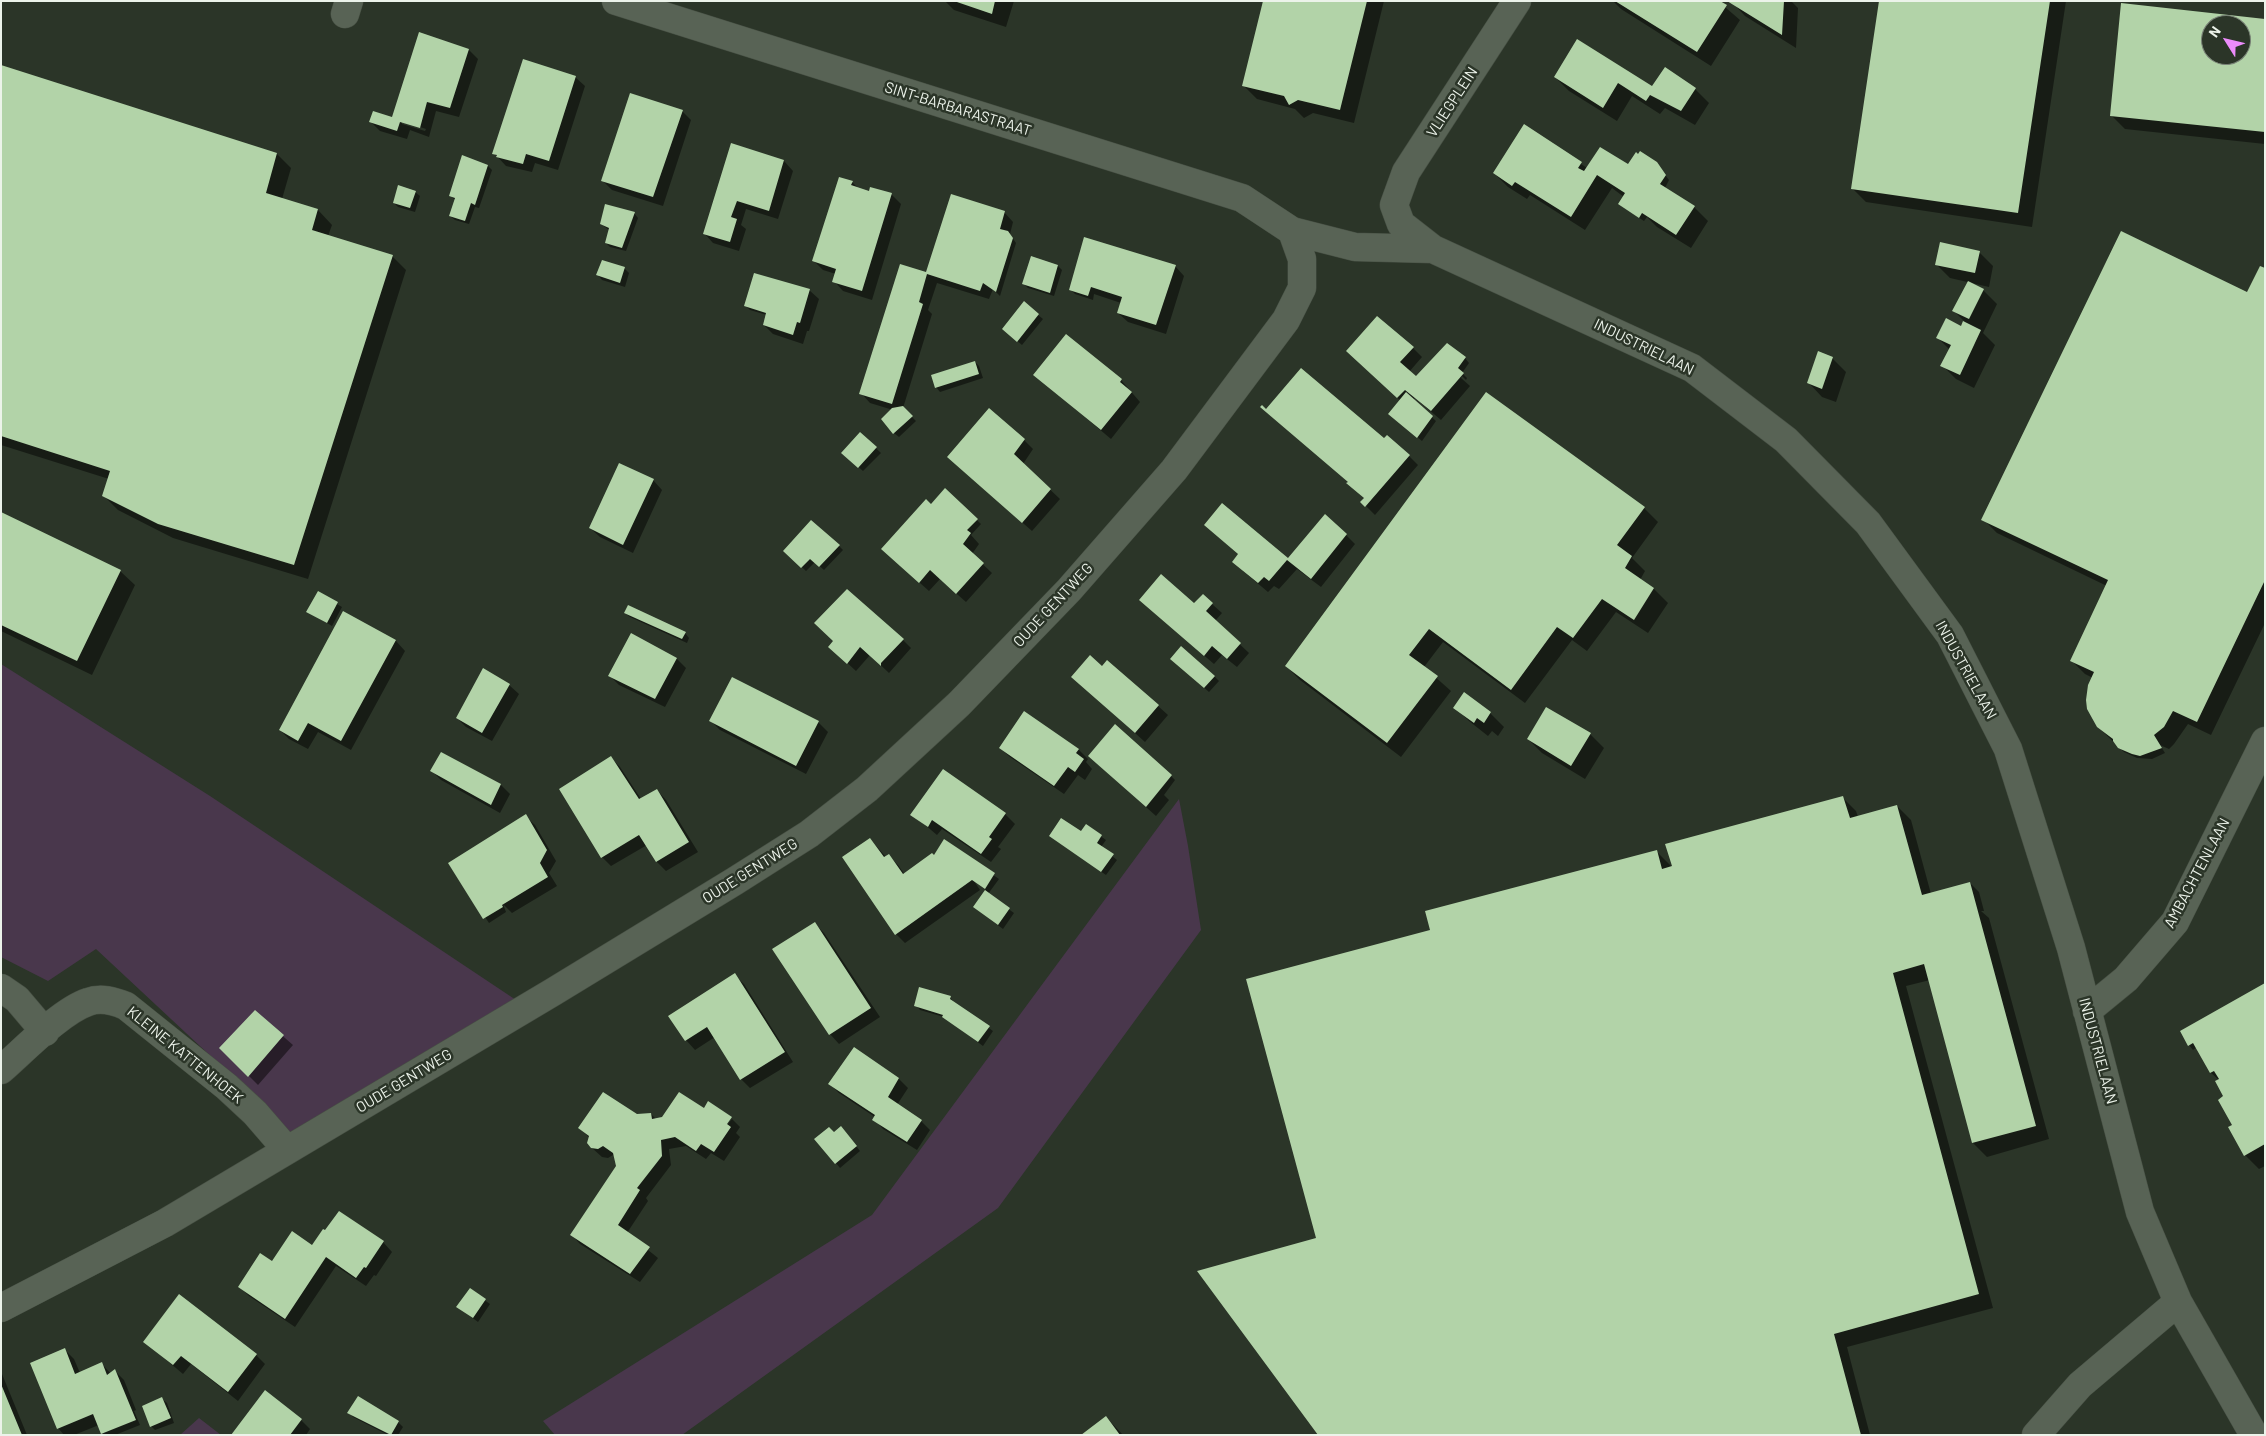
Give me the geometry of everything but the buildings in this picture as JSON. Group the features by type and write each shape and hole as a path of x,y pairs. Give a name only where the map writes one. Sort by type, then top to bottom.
{"street":[{"name":"SINT-BARBARASTRAAT","path":"616,1 1242,198 1292,231 1355,247 1433,249"},
{"name":"VLIEGPLEIN","path":"1394,205 1406,172 1517,1"},
{"name":"INDUSTRIELAAN","path":"1394,205 1401,224 1433,249 1692,368 1786,440 1868,523 1950,635 2008,749 2071,948 2140,1212 2178,1302 2254,1435"},
{"name":"OUDE GENTWEG","path":"1,1308 165,1223 735,882 809,834 867,789 959,704 1068,590 1174,470 1286,320 1302,288 1302,259 1292,231"},
{"name":"AMBACHTENLAAN","path":"2088,1011 2126,979 2175,922 2265,741"},
{"path":"1,988 18,999 45,1032"},
{"name":"KLEINE KATTENHOEK","path":"1,1070 67,1013 88,1002 108,999 126,1006 227,1087 255,1113 287,1150"},
{"path":"2036,1435 2080,1385 2178,1302"}],"shaded area":[{"path":"1,664 210,796 516,1000 293,1137 216,1061 96,949 48,981 1,957"},
{"path":"1179,799 1201,930 998,1208 682,1435 555,1435 543,1421 872,1215"},
{"path":"199,1418 221,1435 180,1435"}]}
